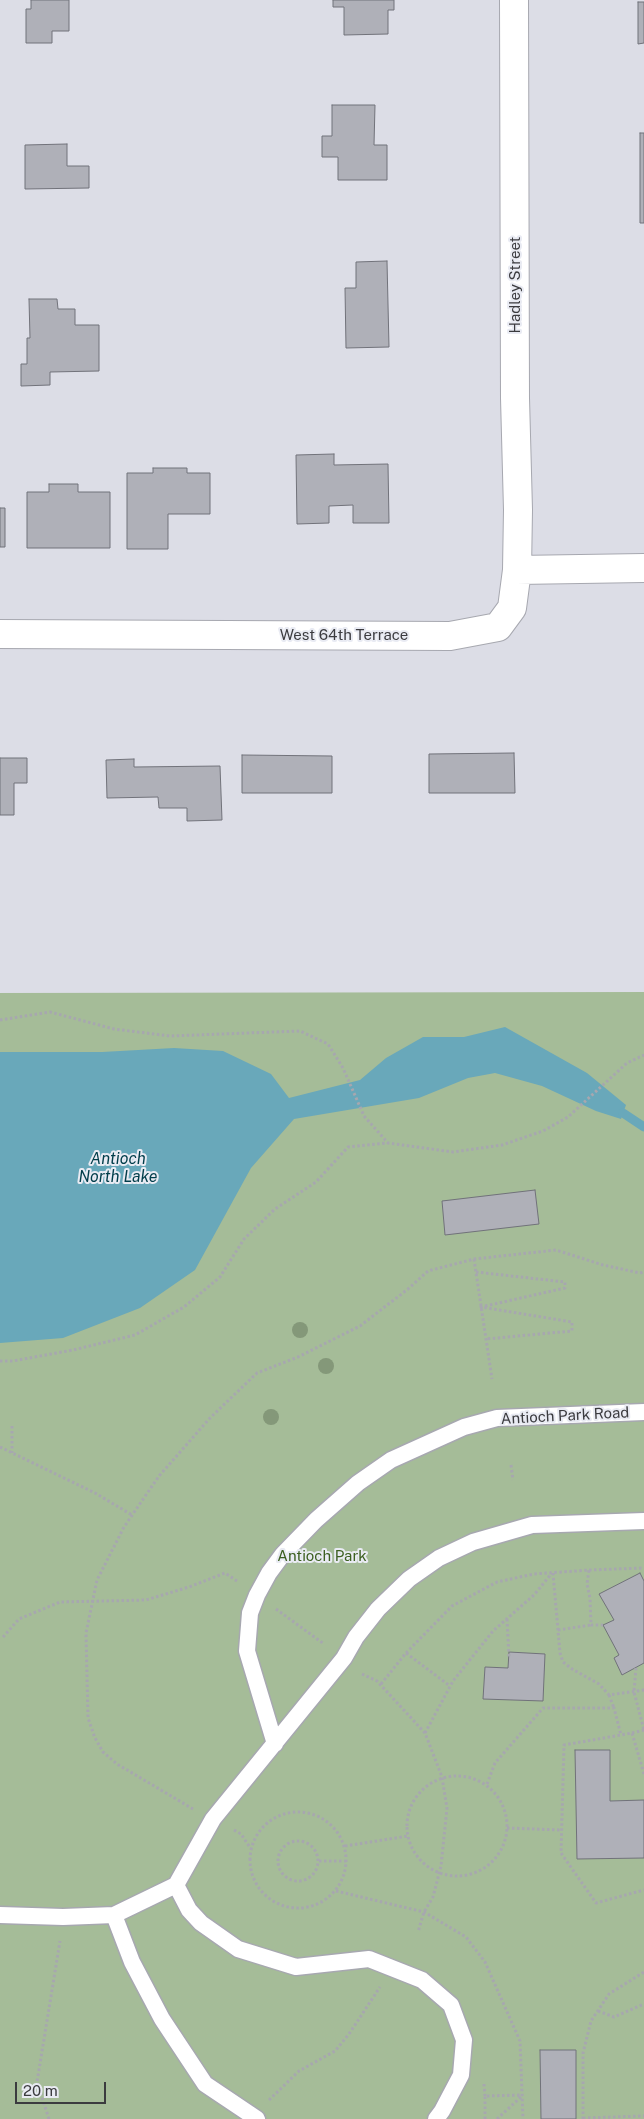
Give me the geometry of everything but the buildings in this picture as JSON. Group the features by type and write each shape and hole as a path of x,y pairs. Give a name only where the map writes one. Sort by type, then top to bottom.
{"street":[{"name":"Hadley Street","path":"514,0 517,570"},
{"path":"517,570 644,568"},
{"name":"West 64th Terrace","path":"0,634 450,636 498,627 512,608 517,570"}],"lane":[{"name":"Antioch Park Road","path":"275,1744 246,1651 250,1613 257,1594 269,1573 283,1554 316,1520 358,1483 391,1460 464,1427 497,1418 644,1412"},
{"path":"0,1915 64,1917 114,1915 176,1885 213,1819 344,1658 356,1637 378,1609 410,1579 439,1558 473,1542 532,1525 644,1521"},
{"path":"176,1885 189,1910 201,1923 238,1949 296,1967 369,1960 422,1980 451,2005 464,2040 461,2075 436,2119"},
{"path":"114,1915 132,1962 162,2019 205,2084 257,2119"}],"path":[{"path":"0,1020 50,1012 114,1029 170,1036 300,1031 328,1044 343,1068 364,1116 388,1143"},
{"path":"0,1361 13,1361 73,1350 135,1334 184,1307 220,1277 244,1239 275,1209 316,1182 348,1148 388,1143 453,1152 502,1145 543,1131 568,1116 627,1063 644,1055"},
{"path":"200,1812 117,1764 103,1752 88,1718 86,1633 97,1580 124,1527 159,1476 210,1418 257,1372 298,1357 360,1326 428,1271 474,1259 556,1250 603,1265 640,1273 644,1272"},
{"path":"474,1259 492,1379"},
{"path":"476,1272 565,1282 565,1288 481,1307"},
{"path":"481,1307 572,1322 572,1332 486,1339"},
{"path":"12,1426 12,1453"},
{"path":"0,1447 96,1493 132,1516"},
{"path":"511,1465 513,1480"},
{"path":"381,1684 406,1653 452,1606 497,1582 553,1572 644,1568"},
{"path":"589,1570 587,1584 590,1598 591,1625"},
{"path":"425,1733 450,1686 492,1630 534,1595 553,1572"},
{"path":"553,1572 560,1653 563,1662 598,1684 609,1695 621,1736"},
{"path":"507,1618 509,1657"},
{"path":"558,1630 603,1625"},
{"path":"406,1653 450,1686"},
{"path":"636,1668 634,1692 644,1730 621,1736 564,1745 561,1853 596,1903 644,1890"},
{"path":"609,1695 644,1690"},
{"path":"487,1784 494,1763 543,1708 614,1708"},
{"path":"632,1733 644,1774"},
{"path":"467,1776 487,1784 500,1798 507,1815 507,1828 507,1836 497,1858 481,1871 464,1876 440,1874 423,1864 410,1847 408,1836 410,1805 424,1787 442,1777 467,1776"},
{"path":"294,1812 311,1813 326,1820 338,1832 345,1846 347,1861 344,1877 336,1891 324,1901 309,1907 294,1908 279,1905 266,1896 256,1884 250,1870 251,1849 254,1838 264,1825 278,1816 294,1812"},
{"path":"227,1826 241,1834 251,1849"},
{"path":"507,1828 562,1830"},
{"path":"345,1846 408,1836"},
{"path":"302,1841 314,1848 318,1861 318,1867 310,1877 298,1881 286,1877 279,1867 278,1860 283,1848 288,1843 302,1841"},
{"path":"318,1861 347,1861"},
{"path":"336,1891 424,1912 466,1937 485,1962 520,2041 523,2119"},
{"path":"49,2119 37,2082 64,1917"},
{"path":"644,1972 609,1994 591,2021 583,2053 583,2118 644,2116"},
{"path":"265,2104 282,2085 299,2071 335,2051 349,2034 385,1981"},
{"path":"598,2011 614,2017 644,2004"},
{"path":"485,2119 485,2096 522,2095"},
{"path":"497,2119 522,2095"}],"green space":[{"name":"Antioch Park","path":"644,992 644,2119 0,2119 0,993"}],"water":[{"name":"Antioch North Lake","path":"505,1027 587,1073 626,1105 621,1119 596,1111 542,1086 495,1073 468,1078 419,1098 294,1119 251,1168 195,1270 140,1308 63,1338 0,1343 0,1052 102,1052 174,1048 223,1051 271,1074 289,1098 360,1080 386,1058 423,1037 464,1037"}],"waterway":[{"path":"623,1113 644,1127"}]}
